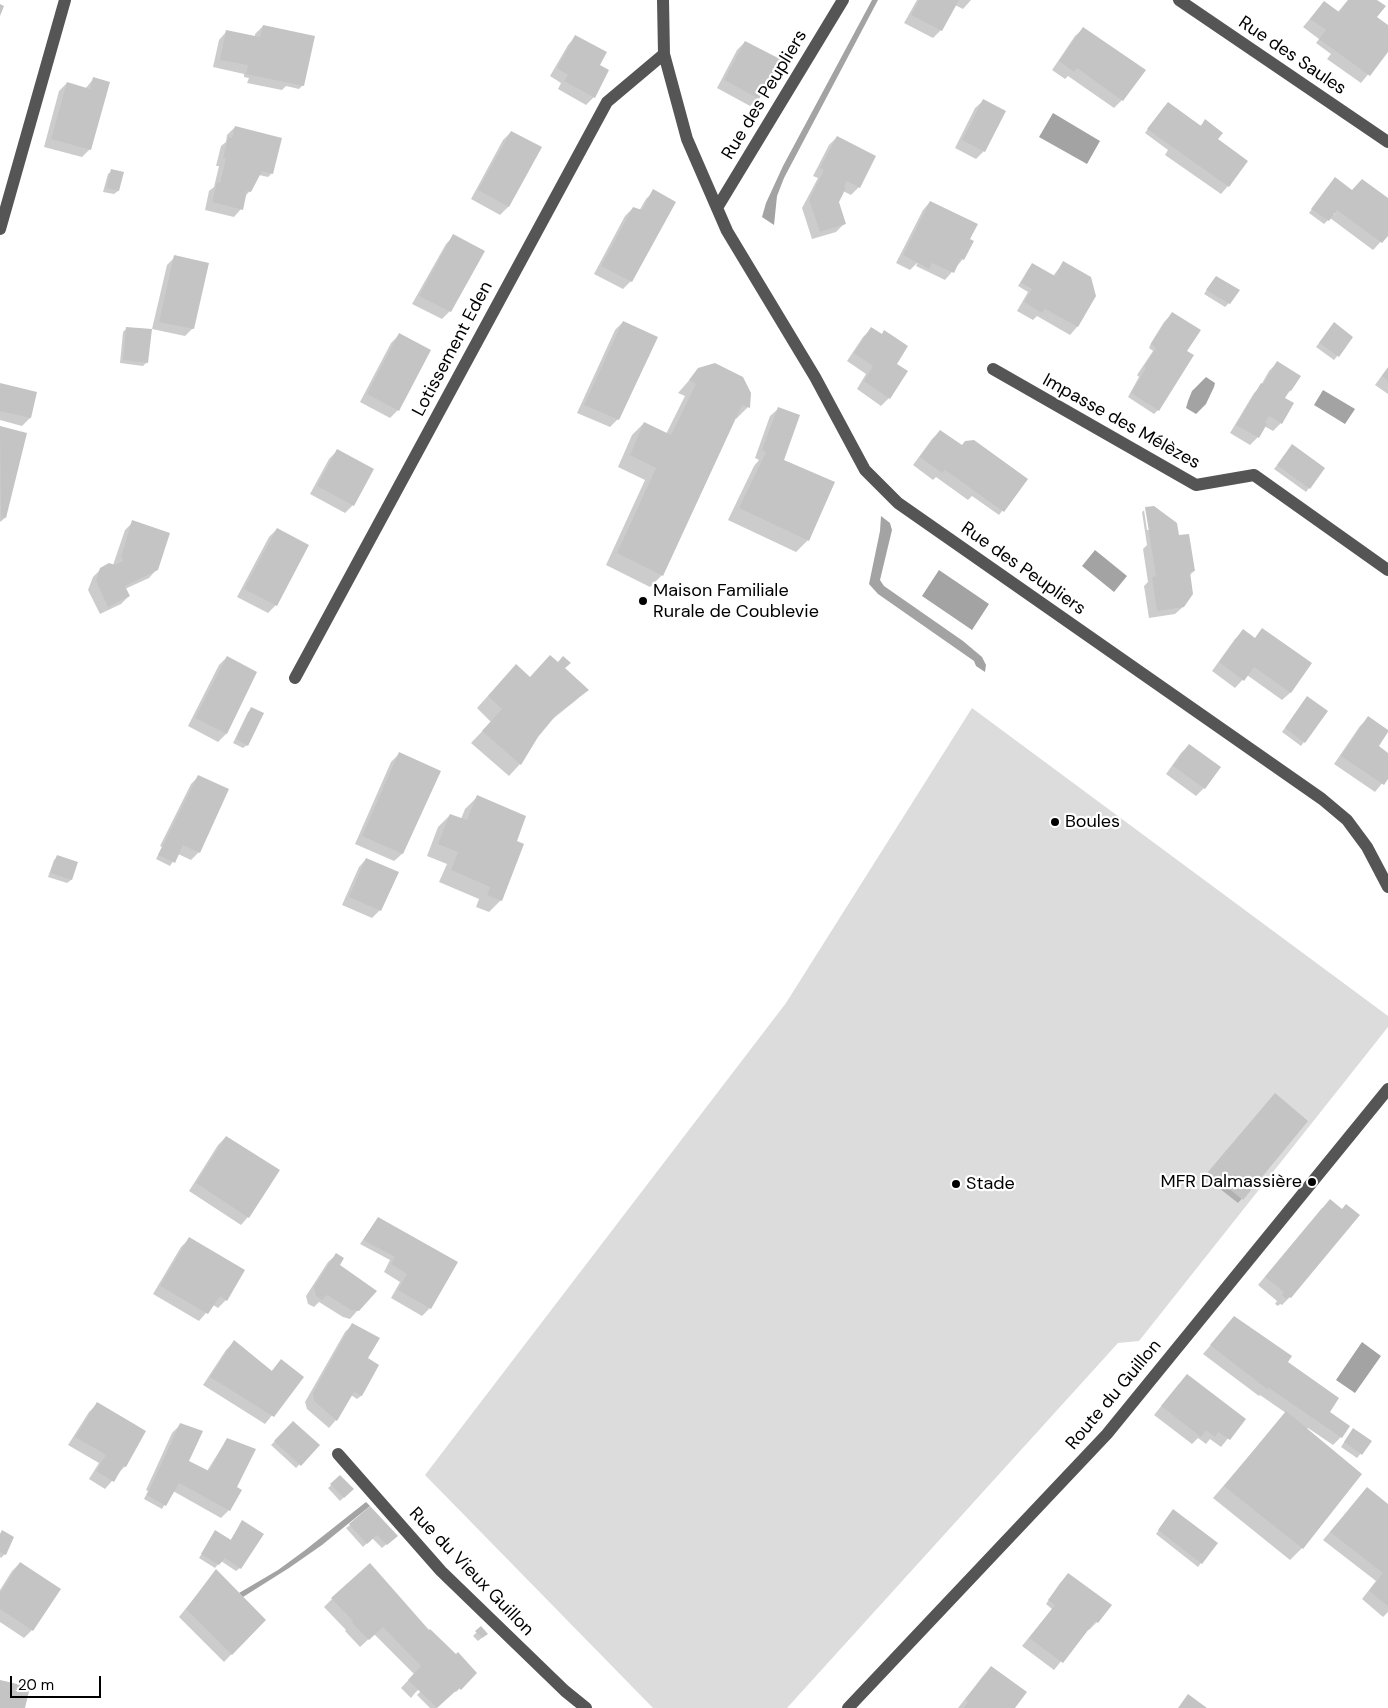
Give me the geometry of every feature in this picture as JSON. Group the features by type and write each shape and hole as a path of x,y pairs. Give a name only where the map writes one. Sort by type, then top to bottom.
{"street":[{"path":"0,228 66,0"},
{"name":"Rue des Peupliers","path":"663,0 664,54 687,139 728,231 815,377 865,470 898,503 1322,799 1352,826 1367,847 1388,887"},
{"name":"Rue des Peupliers","path":"717,208 843,0"},
{"name":"Rue des Saules","path":"1179,0 1387,140"},
{"name":"Lotissement Eden","path":"295,678 607,102 664,54"},
{"name":"Impasse des Mélèzes","path":"992,369 1196,485 1254,476 1388,570"},
{"name":"Route du Guillon","path":"853,1706 1107,1434 1388,1089"},
{"name":"Rue du Vieux Guillon","path":"338,1454 441,1571 565,1691 586,1708"}],"shaded area":[{"path":"872,0 878,0 784,178 777,196 774,225 762,217 766,203 783,166"},
{"path":"1053,113 1100,141 1087,164 1039,137"},
{"path":"1206,377 1215,383 1214,387 1206,404 1196,414 1186,408 1192,391"},
{"path":"1323,390 1355,409 1345,424 1314,405"},
{"path":"881,516 890,523 892,530 880,580 884,586 963,641 982,657 986,665 985,672 976,666 974,661 878,594 869,584 880,531"},
{"path":"1095,550 1127,576 1114,592 1082,566"},
{"path":"939,570 989,604 972,630 922,596"},
{"name":"Stade","path":"972,708 1388,1016 1388,1027 1139,1341 1118,1343 787,1708 653,1708 425,1475 786,1003"},
{"path":"1362,1342 1381,1356 1355,1393 1336,1380"},
{"path":"366,1502 370,1506 322,1545 243,1597 239,1593 278,1570"}],"building":[{"path":"919,0 959,0 942,31 911,15"},
{"path":"1348,0 1377,0 1386,6 1377,17 1388,25 1388,52 1370,76 1319,39 1326,30 1310,19 1324,1 1339,12"},
{"path":"0,4 4,6 0,16"},
{"path":"263,25 315,36 304,86 246,74 248,65 220,60 226,30 260,37"},
{"path":"1083,27 1146,70 1123,101 1077,68 1074,72 1059,61"},
{"path":"575,35 607,52 600,65 609,70 595,98 564,81 568,75 557,68"},
{"path":"745,41 780,59 759,99 724,80"},
{"path":"93,77 110,82 91,150 51,139 67,82 90,89"},
{"path":"983,99 1006,111 985,152 962,140"},
{"path":"1168,102 1201,126 1205,119 1223,133 1218,139 1248,161 1229,187 1147,129"},
{"path":"235,126 282,138 273,174 262,171 251,192 247,191 243,210 212,202 217,182 220,183 226,158 223,158 228,137 232,138"},
{"path":"511,131 542,147 509,207 478,190"},
{"path":"837,136 876,156 860,188 847,181 844,187 846,188 839,202 846,224 820,232 809,200 824,170 820,168"},
{"path":"111,169 124,172 119,191 106,188"},
{"path":"1335,177 1352,190 1362,179 1388,198 1388,236 1382,243 1337,210 1329,221 1311,209"},
{"path":"653,189 676,202 632,282 601,266 633,207 642,210"},
{"path":"930,201 978,224 970,239 974,241 964,260 961,258 954,273 932,263 929,269 903,255"},
{"path":"453,234 485,251 451,312 419,296"},
{"path":"174,255 209,263 194,329 159,322"},
{"path":"1063,261 1091,277 1096,296 1078,327 1045,309 1042,313 1024,302 1032,289 1021,283 1032,263 1055,276"},
{"path":"1216,276 1240,290 1230,304 1206,290"},
{"path":"1172,312 1201,330 1187,351 1194,355 1159,411 1131,393 1156,348 1151,344"},
{"path":"623,321 658,337 619,420 584,405"},
{"path":"1334,322 1353,337 1339,357 1319,343"},
{"path":"126,327 152,329 148,363 123,360"},
{"path":"871,327 882,334 884,330 908,346 897,364 908,371 890,399 864,381 873,366 854,353"},
{"path":"399,333 431,350 399,411 367,394"},
{"path":"1277,361 1301,376 1285,398 1294,403 1282,424 1269,416 1259,438 1236,425 1261,383 1263,384"},
{"path":"715,363 743,377 751,393 750,408 742,405 663,576 617,553 656,468 630,455 644,422 671,435 696,384 689,380 698,368"},
{"path":"1388,368 1388,381 1382,376"},
{"path":"0,383 37,392 31,418 0,411"},
{"path":"778,407 800,415 784,460 835,482 809,541 739,508 766,452 762,450"},
{"path":"0,426 27,433 6,518 2,517 1,522"},
{"path":"940,430 962,445 965,441 974,440 1028,479 1004,512 945,470 942,473 920,457"},
{"path":"1292,444 1325,468 1310,489 1277,465"},
{"path":"337,449 374,469 354,506 317,486"},
{"path":"1154,506 1177,523 1179,535 1189,534 1195,571 1190,572 1193,594 1184,607 1157,611 1152,577 1156,576 1145,507"},
{"path":"132,520 170,533 158,570 125,586 130,596 108,607 96,581 100,568 109,563 115,565 123,561 121,557"},
{"path":"277,528 309,545 277,606 244,589"},
{"path":"1262,628 1312,663 1291,693 1254,667 1244,681 1219,662 1243,629 1255,638"},
{"path":"550,655 558,662 563,656 571,663 565,668 589,690 557,714 538,737 521,765 482,731 502,709 488,696 516,664 530,677"},
{"path":"227,656 257,672 227,734 195,718"},
{"path":"1307,696 1328,711 1305,743 1285,728"},
{"path":"251,707 264,713 248,746 236,739"},
{"path":"1368,716 1388,730 1379,746 1388,753 1388,779 1384,785 1341,756"},
{"path":"1189,744 1221,767 1205,789 1173,766"},
{"path":"399,752 441,771 403,854 362,836"},
{"path":"198,775 229,789 200,853 183,845 175,863 158,855"},
{"path":"477,795 526,816 517,841 524,844 502,901 487,895 490,887 451,870 458,852 438,844 450,814 467,820"},
{"path":"57,855 78,862 72,880 50,873"},
{"path":"366,858 399,872 381,911 349,897"},
{"path":"1275,1093 1308,1121 1243,1200 1208,1172"},
{"path":"226,1136 280,1170 249,1218 196,1183"},
{"path":"1330,1199 1342,1209 1346,1204 1360,1215 1291,1298 1286,1299 1282,1295 1284,1292 1265,1277"},
{"path":"378,1217 458,1262 431,1309 398,1290 407,1274 391,1264 395,1257 363,1240"},
{"path":"189,1237 245,1270 227,1301 220,1296 208,1314 160,1286"},
{"path":"336,1253 344,1258 340,1265 377,1291 359,1311 351,1310 327,1295 322,1300 316,1296 314,1287"},
{"path":"1234,1316 1292,1356 1288,1362 1339,1398 1330,1412 1350,1426 1342,1438 1269,1388 1267,1389 1210,1345"},
{"path":"352,1323 380,1338 368,1358 379,1365 362,1396 354,1392 337,1421 314,1401 313,1393"},
{"path":"234,1340 272,1371 281,1359 304,1377 274,1417 210,1377"},
{"path":"1187,1374 1246,1419 1230,1440 1218,1432 1215,1437 1206,1430 1201,1437 1161,1406"},
{"path":"97,1402 146,1431 126,1467 123,1466 114,1482 96,1471 106,1455 75,1437"},
{"path":"1286,1411 1362,1474 1303,1549 1224,1486"},
{"path":"293,1421 320,1445 301,1466 274,1441"},
{"path":"180,1423 203,1431 189,1461 209,1471 227,1438 256,1449 237,1487 242,1490 230,1511 179,1483 166,1506 147,1495"},
{"path":"1353,1428 1372,1441 1362,1455 1344,1442"},
{"path":"340,1475 354,1489 344,1498 330,1484"},
{"path":"1367,1487 1388,1504 1388,1606 1369,1591 1383,1573 1330,1532"},
{"path":"370,1506 398,1536 387,1545 377,1535 367,1544 349,1524"},
{"path":"1173,1509 1218,1543 1202,1564 1158,1530"},
{"path":"242,1520 264,1534 241,1569 225,1558 219,1565 201,1554 215,1530 231,1540"},
{"path":"2,1530 14,1537 6,1555 0,1552 0,1534"},
{"path":"20,1562 61,1589 33,1631 0,1609 0,1593"},
{"path":"370,1563 429,1630 456,1654 458,1652 477,1673 461,1690 459,1688 437,1708 408,1680 421,1666 383,1627 369,1640 331,1598"},
{"path":"216,1569 266,1620 232,1655 186,1609"},
{"path":"1068,1573 1112,1605 1098,1623 1095,1621 1063,1663 1029,1638 1055,1605 1048,1600"},
{"path":"481,1626 488,1634 482,1638 475,1631"},
{"path":"991,1666 1027,1692 1015,1708 964,1708 968,1702 965,1700"},
{"path":"0,1680 30,1687 25,1708 0,1708"},
{"path":"1188,1694 1207,1708 1178,1708"}],"place":[{"name":"Maison Familiale Rurale de Coublevie","path":"643,601"},
{"name":"Boules","path":"1055,822"},
{"name":"MFR Dalmassière","path":"1312,1182"},
{"name":"Stade","path":"956,1184"}]}
